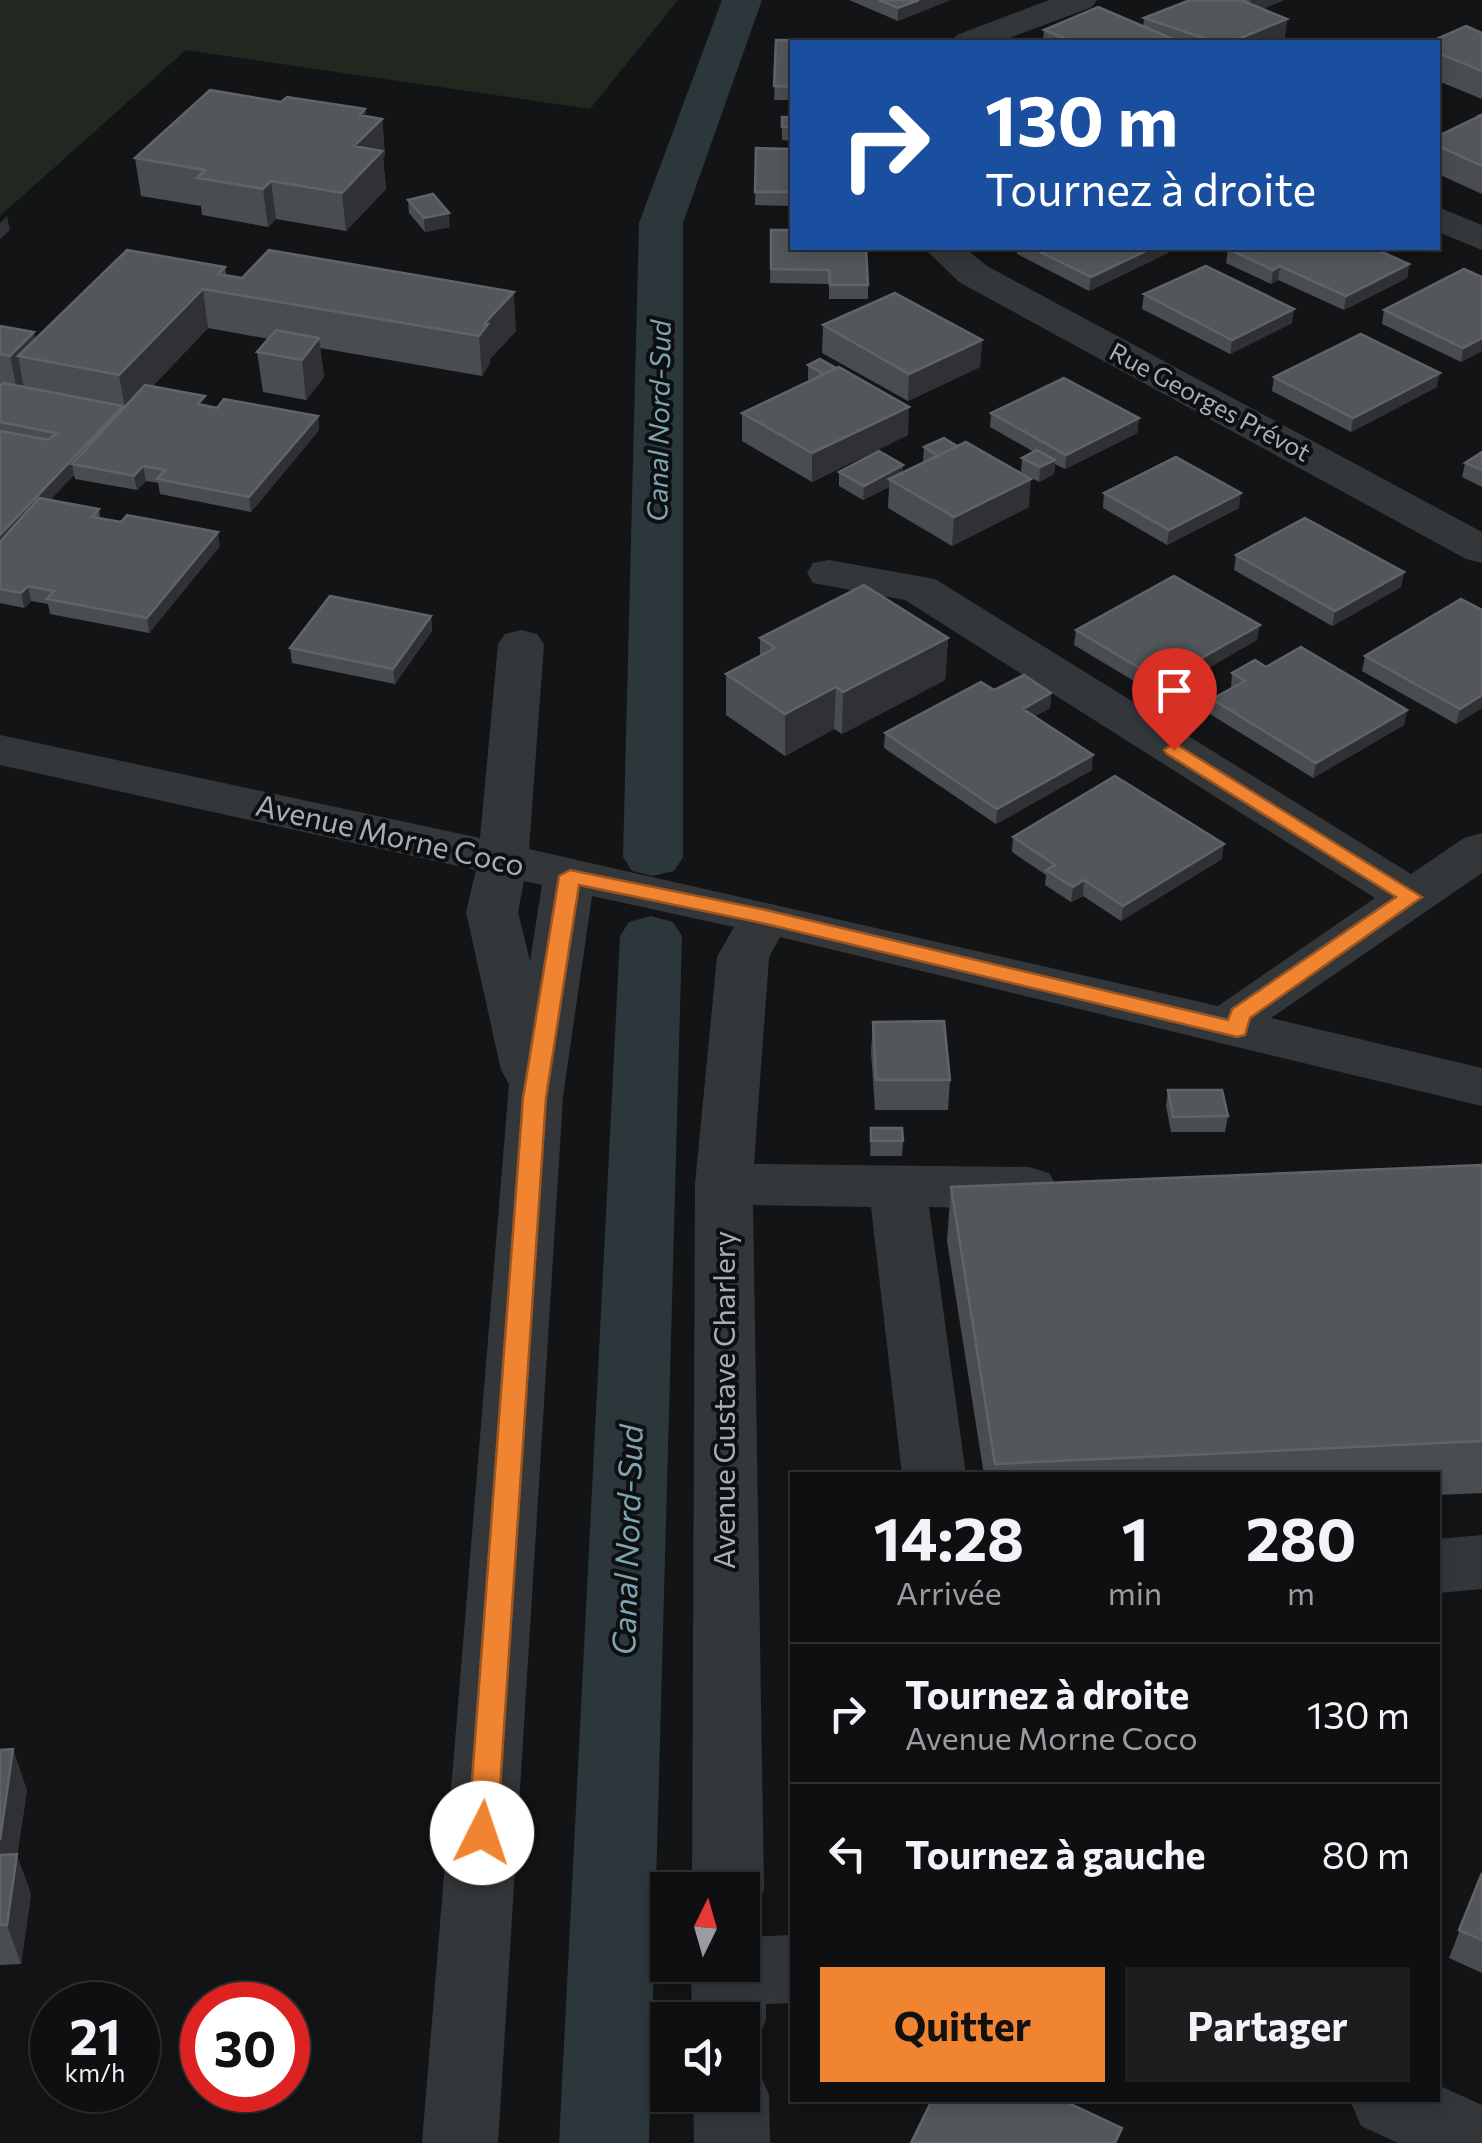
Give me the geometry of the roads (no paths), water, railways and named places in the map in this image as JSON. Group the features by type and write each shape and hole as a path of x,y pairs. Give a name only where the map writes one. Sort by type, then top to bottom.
{"street":[{"path":"974,40 1080,0"},
{"path":"1440,219 1482,239"},
{"name":"Rue Georges Prévot","path":"945,250 974,274 1482,550"},
{"path":"829,573 920,589 1411,897"},
{"path":"521,644 503,862 492,912 535,1098"},
{"name":"Avenue Morne Coco","path":"0,750 766,917 1482,1087"},
{"path":"1237,1030 1240,1014 1482,849"},
{"path":"460,2143 535,1098 570,876"},
{"name":"Avenue Gustave Charlery","path":"728,1872 724,1184 743,957 766,917"},
{"path":"724,1184 1072,1189"},
{"path":"897,1186 934,1472"},
{"path":"1440,1566 1482,1562"},
{"path":"1392,2102 1480,2143"},
{"path":"731,2112 732,2143"}],"waterway":[{"name":"Canal Nord-Sud","path":"653,857 661,223 742,0"},
{"name":"Canal Nord-Sud","path":"604,2143 651,936"}]}
